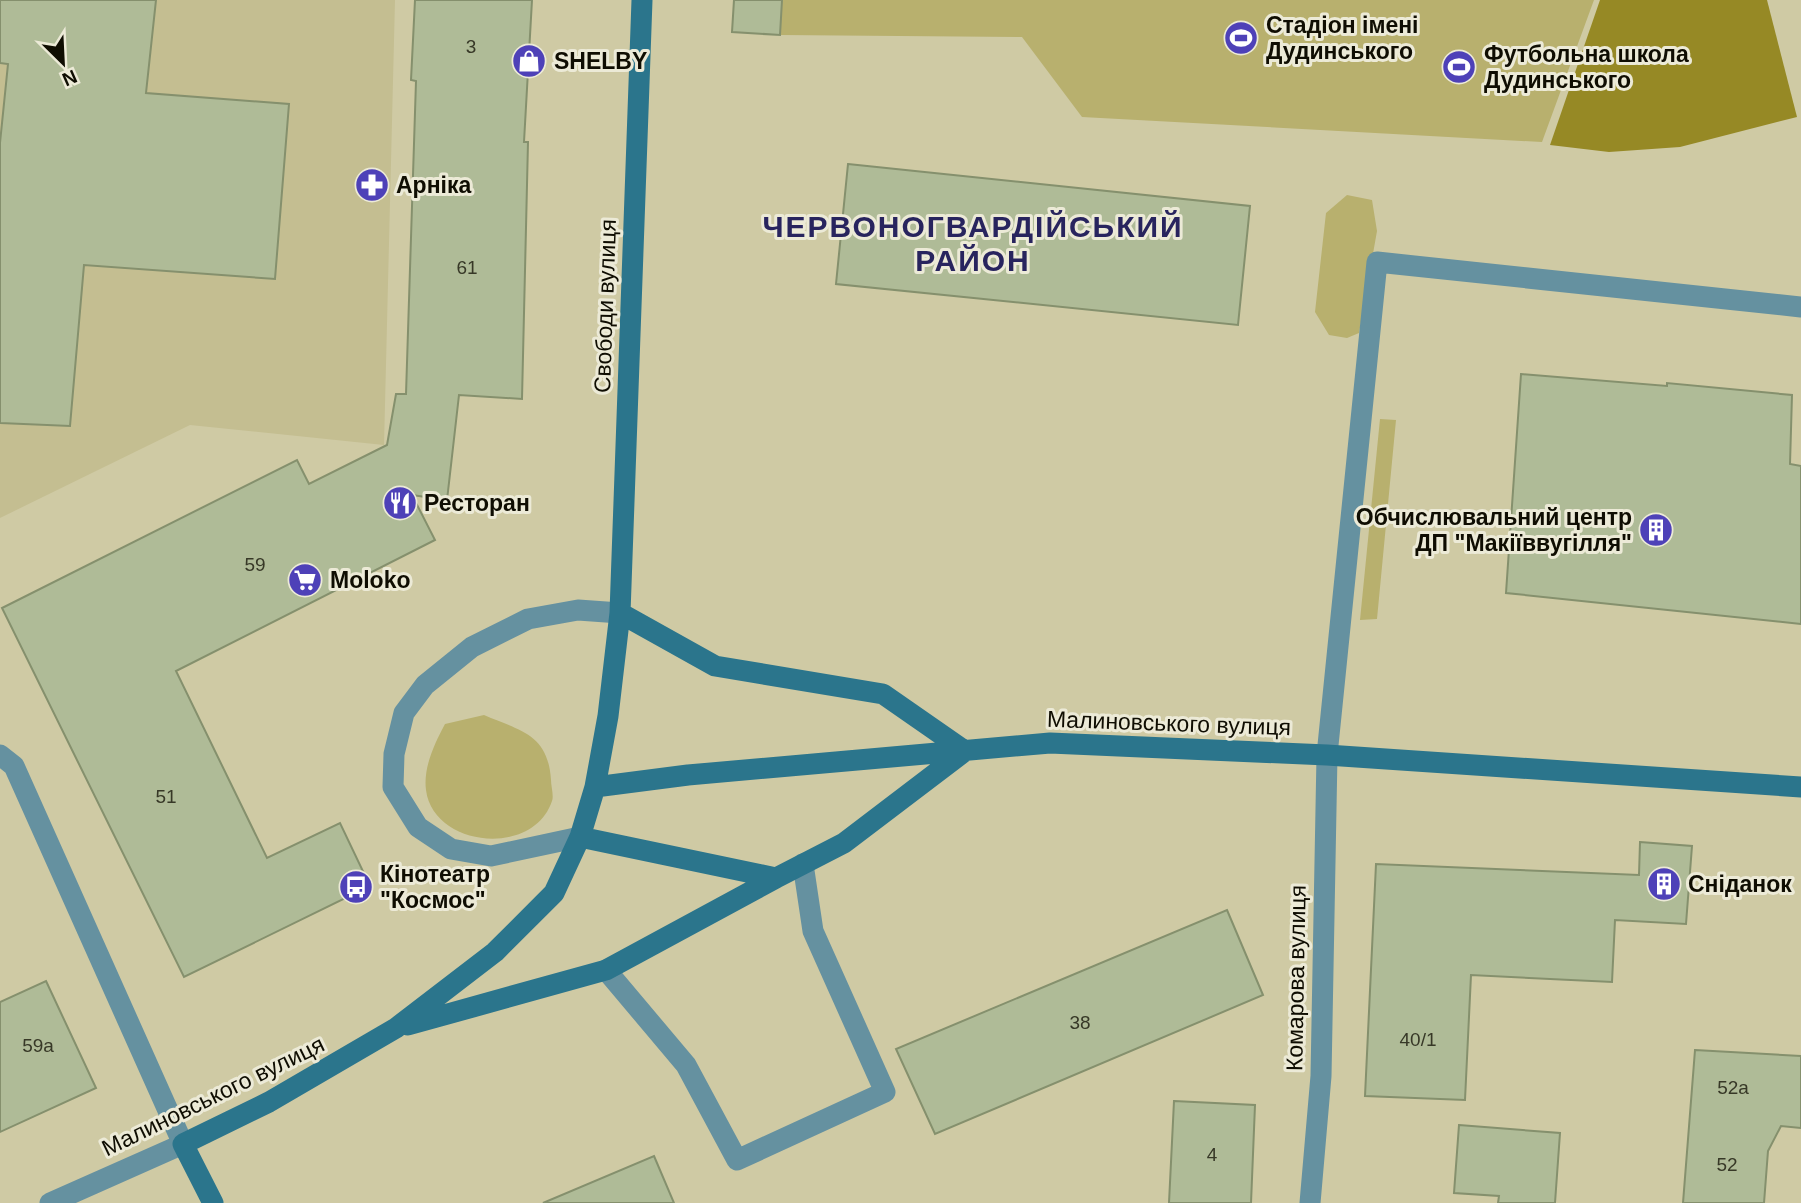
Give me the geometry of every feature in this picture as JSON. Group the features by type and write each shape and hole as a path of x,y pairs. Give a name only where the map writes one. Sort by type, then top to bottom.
{"street":[{"name":"Свободи вулиця","path":"620,613 642,0"},
{"name":"Комарова вулиця","path":"1310,1203 1321,1076 1327,755 1377,262 1801,307"},
{"path":"396,1028 606,970 844,844 965,751 883,694 715,666 620,613 578,610 528,620 472,648 425,685 404,713 394,754 393,787 418,827 451,849 491,856 579,837 776,878"},
{"path":"396,1028 495,952 554,893 579,837 595,788 608,716 620,613"},
{"name":"Малиновського вулиця","path":"595,788 688,775 1050,743 1327,755 1801,787"},
{"path":"0,755 14,766 183,1144 213,1203"},
{"path":"606,970 686,1065 737,1160 885,1092 813,931 803,864"},
{"name":"Малиновського вулиця","path":"50,1203 183,1144 269,1102 396,1028"}],"shaded area":[{"path":"0,0 395,0 384,445 190,425 0,518"},
{"name":"Футбольна школа Дудинського","path":"782,0 1594,0 1542,142 1082,117 1022,37 780,35"},
{"path":"1600,0 1767,0 1797,117 1680,147 1609,152 1550,145"},
{"path":"1347,195 1372,200 1377,231 1359,333 1347,338 1329,335 1315,312 1326,213"},
{"path":"1380,419 1396,420 1377,619 1360,620"},
{"path":"484,715 530,736 538,743 549,765 552,801 541,819 525,831 506,838 464,834 446,824 433,809 426,790 428,764 445,724"}],"building":[{"path":"0,0 156,0 146,93 289,104 275,279 84,265 70,426 0,423 0,143 8,64 0,63"},
{"path":"415,0 532,0 524,142 528,142 522,399 459,395 447,500 412,495 435,540 176,671 267,858 340,823 370,886 184,977 2,608 297,460 309,484 387,445 396,394 406,394 416,81 411,80"},
{"path":"734,0 782,0 780,35 732,32"},
{"path":"848,164 1250,206 1238,325 836,284"},
{"name":"Обчислювальний центр ДП \"Макіїввугілля\"","path":"1521,374 1667,386 1667,383 1792,395 1790,464 1801,466 1801,624 1506,593"},
{"path":"1640,842 1692,846 1686,924 1615,920 1612,982 1471,975 1465,1100 1365,1096 1376,864 1639,875"},
{"path":"1227,910 1263,995 935,1134 896,1049"},
{"path":"46,981 96,1088 0,1132 0,1002"},
{"path":"1695,1050 1801,1056 1801,1128 1781,1126 1768,1151 1764,1203 1683,1203"},
{"path":"1174,1101 1255,1105 1251,1203 1169,1203"},
{"path":"1459,1125 1560,1133 1555,1203 1498,1203 1499,1196 1454,1193"},
{"path":"654,1156 674,1203 543,1203"}],"place":[{"name":"Стадіон імені Дудинського","path":"1241,38"},
{"name":"SHELBY","path":"529,61"},
{"name":"Футбольна школа Дудинського","path":"1459,67"},
{"name":"Арніка","path":"372,185"},
{"name":"Ресторан","path":"400,503"},
{"name":"Обчислювальний центр ДП \"Макіїввугілля\"","path":"1656,530"},
{"name":"Moloko","path":"305,580"},
{"name":"Сніданок","path":"1664,884"},
{"name":"Кінотеатр \"Космос\"","path":"356,887"}],"district":[{"name":"ЧЕРВОНОГВАРДІЙСЬКИЙ РАЙОН","path":"973,243"}]}
